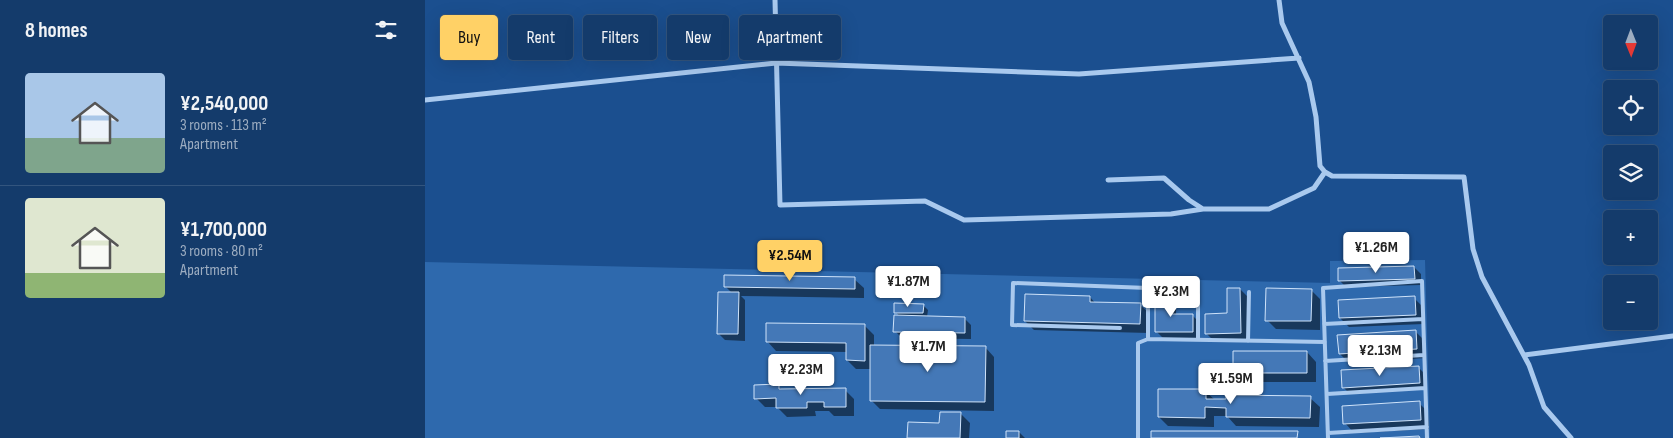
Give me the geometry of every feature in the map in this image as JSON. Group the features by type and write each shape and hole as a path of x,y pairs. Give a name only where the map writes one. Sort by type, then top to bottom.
{"street":[{"path":"775,0 780,205 925,201 964,220 1269,209 1314,188 1325,172"},
{"path":"1279,0 1281,23 1309,82 1316,117 1320,166 1331,176 1464,177 1473,249 1482,277 1524,354 1544,407 1571,438"},
{"path":"425,100 776,63 1079,74 1299,58"},
{"path":"1108,180 1164,178 1203,210"},
{"path":"1524,354 1673,336"}],"lane":[{"path":"1328,438 1323,288 1422,281 1427,438"},
{"path":"1120,328 1012,326 1013,283 1148,288 1148,340"},
{"path":"1248,341 1249,292"},
{"path":"1198,295 1198,340"},
{"path":"1324,324 1423,319"},
{"path":"1138,438 1139,344 1148,340 1325,342"},
{"path":"1325,361 1424,355"},
{"path":"1327,394 1425,388"},
{"path":"1328,433 1427,427"}],"shaded area":[{"path":"1425,260 1430,438 425,438 425,262 1330,283 1330,261"}],"building":[{"path":"1414,266 1415,279 1338,281 1338,268"},
{"path":"724,275 855,277 855,289 724,287"},
{"path":"1227,288 1240,288 1241,333 1205,334 1205,314 1227,313"},
{"path":"1266,288 1312,289 1311,321 1265,321"},
{"path":"718,292 739,292 738,334 717,334"},
{"path":"1025,294 1090,296 1090,302 1141,303 1140,324 1024,321"},
{"path":"1155,295 1170,295 1170,314 1193,314 1193,332 1155,332"},
{"path":"1415,296 1416,315 1339,318 1338,300"},
{"path":"894,303 924,304 923,313 894,313"},
{"path":"894,315 965,317 965,333 893,332"},
{"path":"766,323 865,324 865,361 846,360 846,343 766,342"},
{"path":"1416,330 1417,349 1339,354 1337,335"},
{"path":"870,345 986,346 985,402 870,401"},
{"path":"1233,351 1307,351 1307,373 1233,373"},
{"path":"1419,366 1420,383 1342,388 1341,370"},
{"path":"779,384 779,389 846,388 846,407 824,407 824,402 807,402 807,408 776,408 776,398 754,399 754,385"},
{"path":"1158,389 1206,389 1206,399 1226,399 1226,395 1311,396 1310,418 1226,417 1226,408 1205,407 1205,418 1158,417"},
{"path":"1420,401 1421,420 1343,424 1342,406"},
{"path":"940,412 961,412 960,438 907,438 908,422 939,423"},
{"path":"1006,431 1019,431 1019,438 1006,438"},
{"path":"1151,431 1298,431 1297,438 1151,438"},
{"path":"1419,436 1420,438 1380,438"}]}
